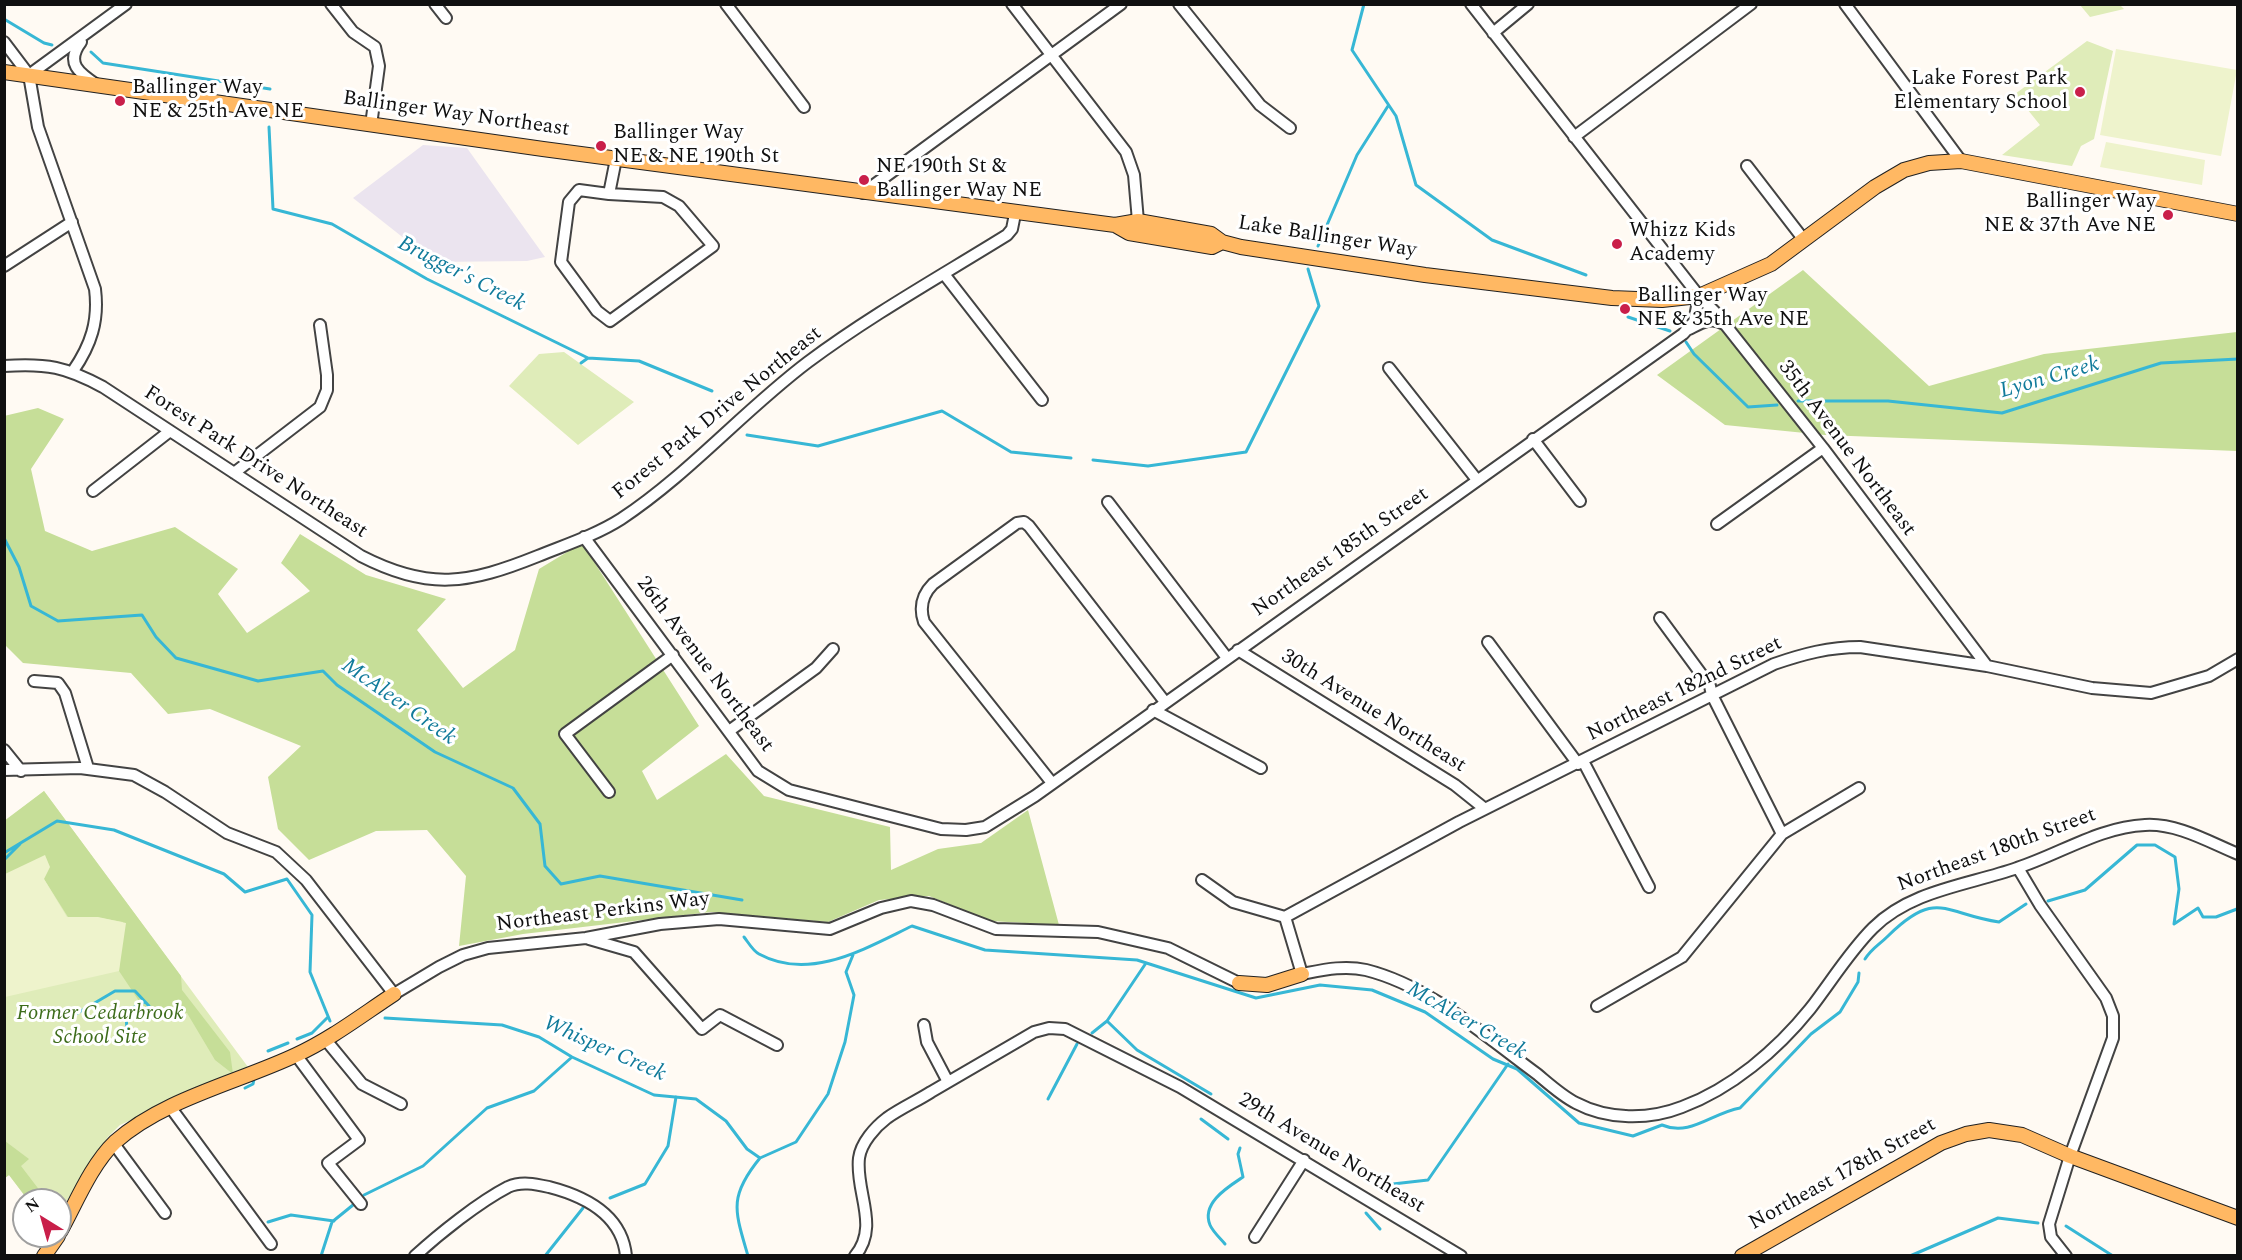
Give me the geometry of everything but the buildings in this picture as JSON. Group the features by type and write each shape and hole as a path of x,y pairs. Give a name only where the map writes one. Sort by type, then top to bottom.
{"main road":[{"name":"Ballinger Way Northeast","path":"4,72 1015,214 1115,225"},
{"path":"1699,296 1771,264 1882,182 1904,170 1929,163 1961,161 2238,214"},
{"name":"Lake Ballinger Way","path":"1115,225 1138,220 1210,234 1222,242 1425,275 1612,298 1662,300 1699,296"},
{"name":"Lake Ballinger Way","path":"1115,225 1129,233 1212,247 1222,242"},
{"name":"Northeast Perkins Way","path":"1239,983 1267,985 1302,974"},
{"name":"Northeast Perkins Way","path":"72,1211 96,1168 114,1144 134,1128 171,1108 296,1055 394,994"},
{"name":"Northeast 178th Street","path":"1742,1256 1941,1143 1966,1134 1989,1131 2022,1135 2070,1156 2238,1218"}],"street":[{"path":"29,75 126,4"},
{"path":"332,4 353,32 375,47 379,66 371,125"},
{"path":"435,4 446,18"},
{"path":"726,4 804,107"},
{"path":"1012,4 1126,152 1134,175 1138,220"},
{"path":"864,193 1120,4"},
{"path":"1179,4 1260,105 1290,128"},
{"name":"35th Avenue Northeast","path":"1471,4 1699,296 1726,326 1822,448 1987,666"},
{"path":"1492,33 1528,4"},
{"path":"1574,137 1751,4"},
{"path":"1845,4 1961,161"},
{"path":"88,32 73,52 73,60 82,75 97,85"},
{"path":"4,42 29,75 38,127 95,289 97,308 95,327 87,351 73,371"},
{"path":"609,194 616,159"},
{"path":"1747,166 1804,240"},
{"path":"579,190 609,194 663,197 679,206 713,246 610,321 597,311 561,262 569,202 579,190"},
{"name":"Forest Park Drive Northeast","path":"4,366 54,366 73,371 170,431 361,556 391,572 412,578 465,580 483,576 584,537 618,520 651,498 810,360 1007,235 1012,230 1015,214"},
{"path":"6,261 72,222"},
{"path":"944,274 1042,400"},
{"path":"1689,329 1694,322 1699,296"},
{"name":"Northeast 185th Street","path":"986,827 1052,783 1689,329 1707,320 1715,320 1726,326"},
{"path":"234,473 320,407 327,390 320,325"},
{"path":"1389,368 1477,480"},
{"path":"93,491 170,431"},
{"path":"1533,439 1580,501"},
{"path":"1717,524 1822,448"},
{"path":"1108,502 1227,658"},
{"path":"1052,783 924,622 920,612 926,591 933,584 1017,523 1024,522 1165,702"},
{"name":"26th Avenue Northeast","path":"584,537 758,771 789,790 941,829 966,830 986,827"},
{"path":"1660,618 1710,686 1712,695 1782,834"},
{"path":"1488,642 1580,763 1648,886"},
{"name":"Northeast 182nd Street","path":"1285,917 1485,809 1774,664 1807,652 1840,647 1860,648 1987,666 2091,688 2151,693 2209,676 2238,659"},
{"path":"729,731 816,668 832,649"},
{"name":"30th Avenue Northeast","path":"1238,650 1455,785 1485,809"},
{"path":"609,792 565,734 673,655"},
{"path":"34,681 58,683 65,693 88,768"},
{"path":"1153,710 1261,768"},
{"path":"4,750 21,771"},
{"path":"4,770 21,771 54,767 88,768 134,775 165,792 226,833 268,848 285,859 306,880 394,994"},
{"path":"1597,1006 1683,957 1782,834 1858,788"},
{"name":"Northeast 180th Street","path":"1302,974 1335,967 1365,970 1404,985 1448,1009 1576,1103 1606,1114 1635,1117 1681,1108 1706,1096 1758,1061 1794,1028 1852,951 1892,911 1929,895 2018,868 2117,828 2148,824 2173,828 2238,854"},
{"path":"2018,868 2038,901 2106,998 2113,1016 2113,1038 2070,1156 2049,1224 2051,1237 2066,1256"},
{"path":"1202,880 1233,902 1285,917 1302,974"},
{"name":"Northeast Perkins Way","path":"394,994 463,955 488,948 586,938 660,924 719,919 830,928 881,908 912,902 933,905 996,928 1098,932 1168,948 1239,983"},
{"path":"586,938 634,952 702,1029 720,1015 777,1045"},
{"path":"924,1025 927,1042 948,1082"},
{"name":"29th Avenue Northeast","path":"855,1256 864,1241 867,1227 859,1159 863,1144 886,1118 1034,1032 1048,1028 1065,1029 1180,1088 1304,1160 1461,1256"},
{"path":"325,1039 362,1084 401,1104"},
{"path":"296,1055 359,1140 328,1163 361,1204"},
{"path":"171,1108 271,1244"},
{"path":"114,1144 165,1213"},
{"path":"1255,1237 1304,1160"},
{"path":"415,1256 455,1224 509,1187 523,1183 575,1194 596,1205 608,1216 619,1235 626,1256"}],"shaded area":[{"path":"423,145 467,148 545,257 527,261 434,262 353,198"}],"green space":[{"path":"2080,5 2120,5 2124,9 2090,17"},
{"path":"2087,41 2113,51 2094,139 2081,146 2072,166 2002,155 2040,125 2015,94"},
{"path":"2116,49 2237,70 2221,156 2100,135"},
{"path":"2106,142 2205,160 2202,185 2100,167"},
{"path":"1803,270 1929,386 2044,354 2237,332 2237,451 1825,435 1725,425 1657,375"},
{"path":"564,352 634,402 578,445 509,386 539,354"},
{"path":"38,408 64,419 31,469 45,531 92,551 175,527 238,569 218,594 247,633 310,591 281,563 300,534 366,575 446,599 417,630 463,688 515,650 539,569 582,543 699,726 642,771 657,800 726,754 764,796 890,827 891,870 938,849 981,843 1028,810 1059,925 991,921 929,896 879,900 828,922 711,912 523,934 459,946 466,876 427,830 376,831 309,860 278,829 268,777 301,746 210,709 168,714 131,673 23,663 5,645 4,416"},
{"name":"Former Cedarbrook School Site","path":"44,791 248,1067 120,1125 108,1137 72,1192 72,1188 19,1188 9,1175 5,1178 5,821"},
{"path":"44,791 181,976 182,990 230,1052 233,1074 215,1060 187,1013 147,1013 119,971 123,922 95,917 68,917 44,879 5,874 4,821"},
{"path":"45,855 50,867 44,879 67,917 98,917 126,923 119,971 5,997 5,874"},
{"path":"5,1141 29,1159 21,1166 38,1188 19,1188 9,1175 5,1178"}],"waterway":[{"name":"Lyon Creek","path":"1364,4 1352,50 1396,116 1416,185 1492,240 1586,275"},
{"name":"Brugger's Creek","path":"4,19 44,43 52,45"},
{"name":"Brugger's Creek","path":"91,52 103,63 270,89"},
{"path":"1318,246 1357,155 1388,106"},
{"name":"Brugger's Creek","path":"269,127 273,209 332,224 427,279 588,358 639,361 712,391"},
{"path":"1093,460 1148,466 1246,452 1319,306 1308,269"},
{"name":"Lyon Creek","path":"1628,317 1670,331"},
{"name":"Lyon Creek","path":"1686,342 1694,354 1748,407 1777,405"},
{"name":"Brugger's Creek","path":"581,363 588,358"},
{"name":"Lyon Creek","path":"1798,401 1888,401 2002,413 2161,363 2238,359"},
{"path":"747,435 818,446 942,411 1011,452 1071,458"},
{"name":"McAleer Creek","path":"4,538 19,567 31,606 58,621 142,615 156,637 176,658 258,681 323,671 337,685 435,752 513,788 540,824 545,866 561,884 600,876 742,900"},
{"name":"Whisper Creek","path":"4,853 57,821 114,830 224,874 245,892 287,879 312,915 310,972 330,1021"},
{"name":"Whisper Creek","path":"4,860 20,844"},
{"name":"McAleer Creek","path":"2048,901 2085,890 2137,845 2155,845 2175,857 2179,889 2174,924 2198,908 2203,917 2216,917 2237,909"},
{"name":"McAleer Creek","path":"1865,959 1873,949 1918,912 1930,908 1941,908 1999,922 2026,904"},
{"name":"McAleer Creek","path":"744,937 757,953 778,962 798,965 837,959 876,944 912,926 985,950 1137,960 1256,998 1320,985 1372,990 1425,1012 1493,1059 1517,1069 1579,1123 1633,1136 1662,1125 1672,1128 1692,1126 1740,1108 1811,1034 1840,1012 1858,982 1859,973"},
{"name":"Whisper Creek","path":"385,1018 502,1025 539,1037 572,1057 654,1095 696,1099 726,1121 747,1149 760,1158 796,1142 828,1094 845,1042 854,995 846,972 853,955"},
{"path":"1092,1033 1107,1021 1146,963"},
{"path":"76,1014 115,991 135,991 149,1006"},
{"path":"127,1033 126,1011 145,1002"},
{"path":"297,1039 312,1033 328,1017"},
{"path":"1107,1021 1137,1050 1211,1094"},
{"path":"268,1051 288,1043"},
{"path":"1048,1099 1077,1044"},
{"path":"364,1195 423,1166 487,1108 534,1091 572,1057"},
{"path":"1384,1185 1428,1180 1508,1064"},
{"path":"245,1088 253,1084 254,1079"},
{"path":"610,1198 645,1184 668,1146 676,1097"},
{"path":"1201,1119 1228,1139"},
{"path":"1225,1244 1210,1225 1209,1210 1218,1196 1243,1177 1238,1154 1240,1148"},
{"path":"748,1256 737,1205 743,1183 760,1158"},
{"path":"321,1256 332,1222 353,1205"},
{"path":"545,1256 583,1208"},
{"path":"1366,1213 1380,1229"},
{"path":"268,1222 291,1215 334,1221"},
{"path":"1910,1256 1998,1218 2038,1223"},
{"path":"2066,1226 2113,1256"}],"place":[{"name":"Lake Forest Park Elementary School","path":"2080,92"},
{"name":"Ballinger Way NE & 25th Ave NE","path":"120,101"},
{"name":"Ballinger Way NE & NE 190th St","path":"601,146"},
{"name":"NE 190th St & Ballinger Way NE","path":"864,180"},
{"name":"Ballinger Way NE & 37th Ave NE","path":"2168,215"},
{"name":"Whizz Kids Academy","path":"1617,244"},
{"name":"Ballinger Way NE & 35th Ave NE","path":"1625,309"}]}
